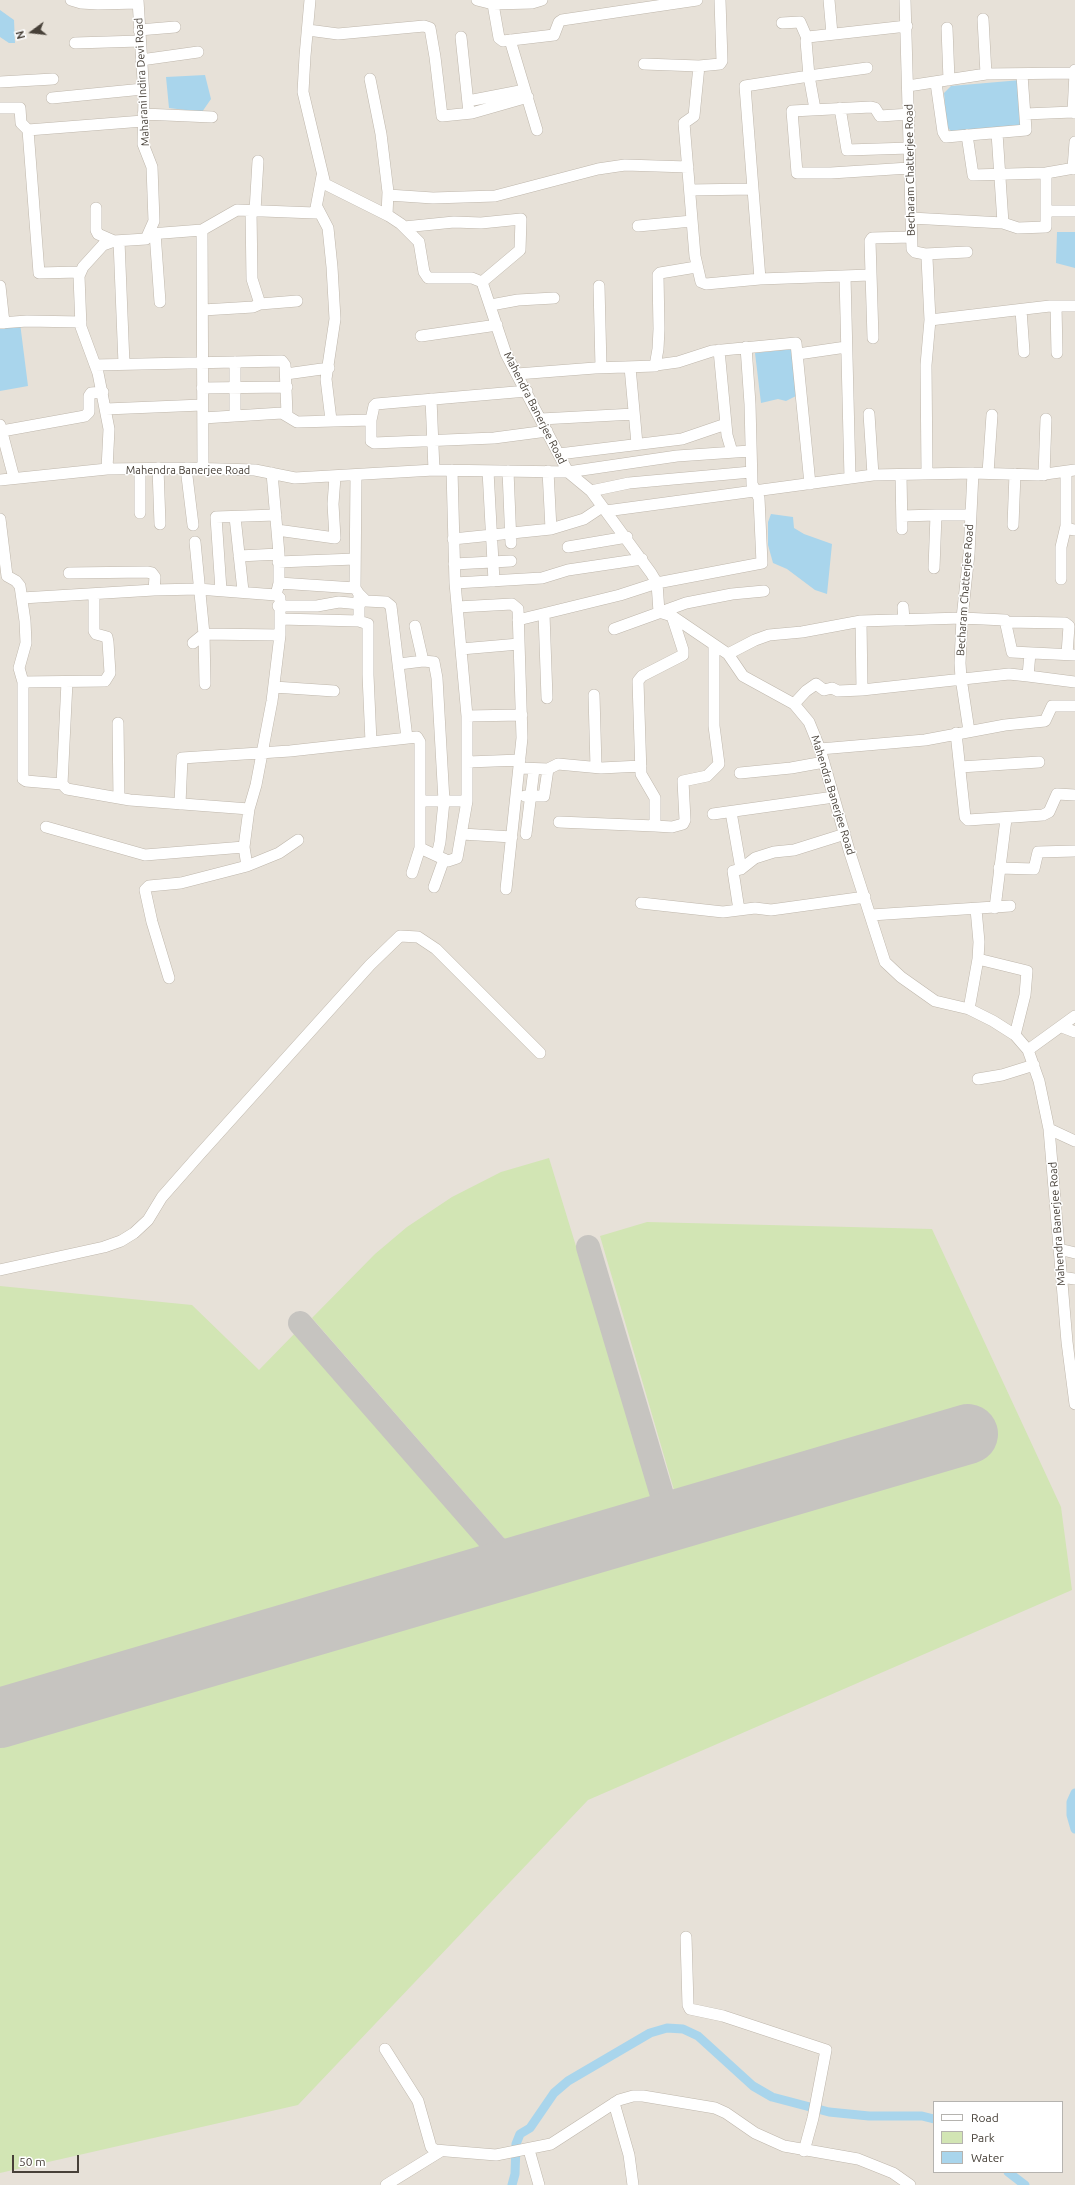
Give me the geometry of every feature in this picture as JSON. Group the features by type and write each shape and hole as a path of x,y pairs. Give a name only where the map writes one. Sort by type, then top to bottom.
{"street":[{"path":"71,0 80,3 98,4 138,2"},
{"path":"310,0 304,92 325,184 387,215 404,227 418,242 424,272 428,278 472,278 482,282 520,250 521,219 481,224 454,222 404,227"},
{"path":"542,0 532,3 486,2 499,38 503,41 554,35 559,22 562,20 700,0"},
{"path":"644,64 698,66 720,64 722,61 720,0"},
{"path":"829,0 832,34"},
{"name":"Becharam Chatterjee Road","path":"905,0 910,114 909,168 911,237 913,251 925,254"},
{"name":"Maharani Indira Devi Road","path":"138,2 143,89 143,144 152,168 155,217 153,234 160,302"},
{"path":"983,19 986,74"},
{"path":"782,23 800,22 807,38 809,76 815,109"},
{"path":"308,30 349,34 427,26 432,32 441,114 444,117 469,114 526,93"},
{"path":"807,38 907,26"},
{"path":"76,43 140,36 174,27"},
{"path":"947,28 949,80"},
{"path":"461,37 469,114"},
{"path":"510,40 536,130"},
{"path":"141,60 198,52"},
{"path":"698,66 694,116 684,124 696,267 701,282 704,284 760,279 870,275"},
{"path":"760,279 745,86 867,68"},
{"path":"908,86 986,74 1022,75 1075,72 1074,113 1025,114"},
{"path":"936,82 944,135 948,137 998,133 1026,130 1022,75"},
{"path":"0,82 53,79"},
{"path":"370,79 381,134 388,195 387,215"},
{"path":"52,98 143,89"},
{"path":"468,101 526,93"},
{"path":"909,168 831,173 797,173 792,111 871,107 881,116 910,114"},
{"path":"0,108 20,108 21,123 28,130 40,272 80,272"},
{"path":"840,108 847,150 910,148"},
{"path":"28,130 143,117 212,117"},
{"path":"998,133 1003,223"},
{"path":"967,135 972,175 1046,173 1074,169 1075,142"},
{"path":"258,161 253,211 252,279 260,304"},
{"path":"388,195 433,198 495,196 598,169 625,165 688,167"},
{"path":"910,218 1003,223 1018,228 1046,227 1046,173"},
{"path":"107,469 109,438 106,409 103,392 95,365 82,332 80,322 80,272 103,245 117,241 146,239 153,234 202,230 233,211 312,214 316,211 322,176"},
{"path":"690,190 752,189"},
{"path":"317,207 328,228 332,267 335,320 326,382 331,420"},
{"path":"96,208 96,230 98,234 117,241"},
{"path":"1047,211 1075,211"},
{"path":"638,226 692,221"},
{"path":"202,230 203,468"},
{"path":"873,338 870,239 911,237"},
{"path":"117,241 124,364"},
{"path":"924,473 926,365 930,320 928,258 925,254 968,252"},
{"path":"656,365 659,329 658,275 660,273 696,267"},
{"path":"845,276 850,478"},
{"name":"Mahendra Banerjee Road","path":"482,282 491,305 506,354 527,391 568,472 592,491 642,559 657,583 659,612 672,616 728,654 743,676 794,704 809,722 820,749 845,834 886,962 900,976 935,1001 969,1009"},
{"path":"0,286 2,323 27,321 80,322"},
{"path":"599,286 601,368"},
{"path":"491,305 518,300 554,298"},
{"path":"203,310 253,308 260,304 297,301"},
{"path":"930,320 1056,306 1075,306"},
{"path":"1056,306 1057,353"},
{"path":"1021,310 1024,352"},
{"path":"421,336 497,325"},
{"path":"517,374 674,363 702,353 719,350 794,342 797,345 810,484"},
{"path":"518,620 620,595 657,583 762,563 759,498 752,484 751,472 750,404 746,347"},
{"path":"798,354 846,347"},
{"path":"719,350 727,439 732,452"},
{"path":"95,365 282,361 285,364 286,374 287,414"},
{"path":"235,362 235,416"},
{"path":"630,367 637,444"},
{"path":"286,374 329,368"},
{"path":"202,388 287,387"},
{"path":"527,391 376,404 374,406 371,420 372,442 505,438 547,431"},
{"path":"14,478 1,428 87,415 90,409 89,396 91,393 103,392"},
{"path":"431,399 434,470"},
{"path":"106,409 202,405"},
{"path":"203,418 287,414 297,422 371,420"},
{"path":"541,420 634,414"},
{"path":"870,414 873,475"},
{"name":"Becharam Chatterjee Road","path":"971,731 961,678 962,618 969,554 971,515 992,415"},
{"path":"1044,475 1046,419"},
{"path":"559,454 686,438 726,424"},
{"path":"568,472 677,456 750,451"},
{"path":"158,468 160,524"},
{"name":"Mahendra Banerjee Road","path":"0,480 107,469 158,468 232,468 272,473 295,478 335,477 434,470 568,472"},
{"path":"186,468 193,525"},
{"path":"140,469 140,513"},
{"path":"420,848 452,862 457,858 467,801 467,716 455,583 452,470"},
{"path":"488,471 490,534 494,581"},
{"path":"508,471 510,537"},
{"path":"548,471 550,529"},
{"path":"453,539 490,534 510,537 550,529 584,519 604,509 873,475 924,473 1044,475 1071,471 1071,528 1062,547 1061,579"},
{"path":"592,491 629,483 751,472"},
{"path":"272,473 277,530 279,583 276,595"},
{"path":"901,474 902,529"},
{"path":"1013,525 1015,474"},
{"path":"356,475 354,559 358,595 358,621"},
{"path":"277,530 335,538 333,504 335,477"},
{"path":"221,590 216,517 276,515"},
{"path":"934,568 936,515"},
{"path":"902,516 971,515"},
{"path":"235,517 243,591"},
{"path":"0,519 7,576 18,583 22,598 26,643 19,668 23,682 23,779 26,782 62,784 67,789 119,798 249,809"},
{"path":"568,547 627,537"},
{"path":"195,542 198,589 204,634 206,684"},
{"path":"239,556 354,559"},
{"path":"455,583 542,578 568,570 642,559"},
{"path":"454,564 511,561"},
{"path":"69,573 147,572 155,577 154,590"},
{"path":"279,583 358,595 366,601 381,601 389,603 399,664 406,738"},
{"path":"22,598 154,590 198,589 243,591 276,595 280,598 278,606 280,635 274,687 256,785 249,809 244,847 247,866"},
{"path":"614,630 652,617 659,612 703,599 764,591"},
{"path":"23,682 105,682 110,673 108,642 107,637 96,634 94,631 94,594"},
{"path":"278,606 317,606 339,602 358,595"},
{"path":"457,607 512,604 518,609 522,715 520,764 506,889"},
{"path":"903,607 904,620"},
{"path":"544,614 547,698"},
{"path":"655,826 655,798 644,781 641,766 638,682 642,676 683,655 683,650 672,616"},
{"path":"728,654 763,636 802,632 861,621 962,618 1004,620 1006,622 1065,623 1069,626 1071,655 1011,651 1006,622"},
{"path":"280,619 366,622 369,628 368,675 371,742"},
{"path":"861,621 862,690"},
{"path":"416,626 423,661"},
{"path":"193,643 204,634 280,635"},
{"path":"461,649 519,644"},
{"path":"559,822 672,827 683,824 685,820 683,781 707,776 719,764 714,726 714,645"},
{"path":"1028,676 1030,653"},
{"path":"399,664 431,660 435,665 444,801 440,857 434,887"},
{"path":"794,704 806,691 816,684 824,690 832,688 838,691 862,690 961,678 1009,674 1075,682"},
{"path":"62,784 67,682"},
{"path":"274,687 334,691"},
{"path":"594,695 596,767"},
{"path":"820,749 911,742 956,733 1045,721 1052,706 1075,706"},
{"path":"467,716 522,715"},
{"path":"118,723 119,798"},
{"path":"956,733 966,819 970,821 1006,819 1047,814 1057,794 1075,795"},
{"path":"180,804 182,758 234,756 261,752 290,751 413,737 420,739 420,848 412,872"},
{"path":"468,762 520,764 534,769 548,769 558,764 596,767 641,766"},
{"path":"740,773 791,768 824,762"},
{"path":"960,767 1039,762"},
{"path":"526,834 534,769"},
{"path":"517,796 544,796 548,769"},
{"path":"713,814 834,797"},
{"path":"421,801 467,801"},
{"path":"731,812 741,869"},
{"path":"995,908 1006,819"},
{"path":"46,827 144,855 244,847"},
{"path":"462,834 512,837"},
{"path":"739,910 733,871 741,869 755,858 774,852 794,850 845,834"},
{"path":"169,978 152,922 145,890 149,886 181,883 247,866 279,853 298,840"},
{"path":"999,868 1034,869 1038,852 1075,852"},
{"path":"641,902 718,912 758,908 771,910 865,896"},
{"path":"871,915 1010,906"},
{"path":"976,909 979,942 978,958 969,1009 1015,1035 1027,1048 1062,1027 1075,1016"},
{"path":"0,1270 121,1242 148,1220 162,1197 176,1181 365,971 400,936 418,937 436,949 540,1053"},
{"path":"978,958 1027,971 1025,995 1015,1035"},
{"path":"1062,1027 1075,1032"},
{"name":"Mahendra Banerjee Road","path":"1027,1048 1034,1065 1049,1129 1061,1277 1075,1404"},
{"path":"978,1079 1002,1075 1034,1065"},
{"path":"1049,1129 1075,1141"},
{"path":"1059,1249 1075,1253"},
{"path":"1061,1277 1075,1279"},
{"path":"686,1937 688,2005 690,2008 723,2016 826,2050 814,2113 804,2151"},
{"path":"385,2049 418,2101 431,2147 435,2150 484,2155 519,2152 558,2141 625,2097 644,2096 715,2108 726,2112 755,2133 784,2146 804,2151 858,2159 882,2168 903,2183"},
{"path":"614,2103 629,2155 633,2185"},
{"path":"386,2185 441,2151"},
{"path":"519,2152 539,2185"}],"shaded area":[{"path":"0,0 1075,0 1075,2185 0,2185"}],"green space":[{"path":"549,1158 655,1504 511,1546 312,1318 375,1254 407,1227 452,1197 501,1172"},
{"path":"647,1222 932,1229 1061,1507 1072,1590 588,1800 298,2105 0,2173 0,1737 974,1447 963,1411 676,1497 600,1236"},
{"path":"0,1286 192,1305 259,1370 297,1331 487,1553 0,1697"}],"water":[{"path":"0,10 14,20 15,43 9,43 0,37"},
{"path":"205,75 211,99 202,112 169,108 166,77"},
{"path":"1021,80 1024,126 953,133 947,127 944,93 951,86"},
{"path":"1057,232 1075,232 1075,268 1056,263"},
{"path":"20,323 28,386 0,391 0,326"},
{"path":"793,349 796,396 786,401 778,399 761,403 755,353"},
{"path":"771,514 793,517 794,528 804,534 832,544 827,594 815,590 787,569 773,563 768,545 768,522"}],"waterway":[{"path":"1075,1793 1071,1802 1071,1815 1075,1829"},
{"path":"512,2185 515,2174 516,2144 520,2134 530,2128 554,2093 568,2081 650,2033 667,2028 683,2029 698,2036 753,2086 772,2097 829,2112 869,2116 922,2116 933,2119"},
{"path":"1009,2173 1025,2185"}],"taxiway":[{"path":"588,1247 670,1522"},
{"path":"300,1323 495,1546 497,1551 492,1575"},
{"path":"495,1546 505,1555 514,1559 533,1563"}],"runway":[{"path":"0,1718 968,1434"}]}
